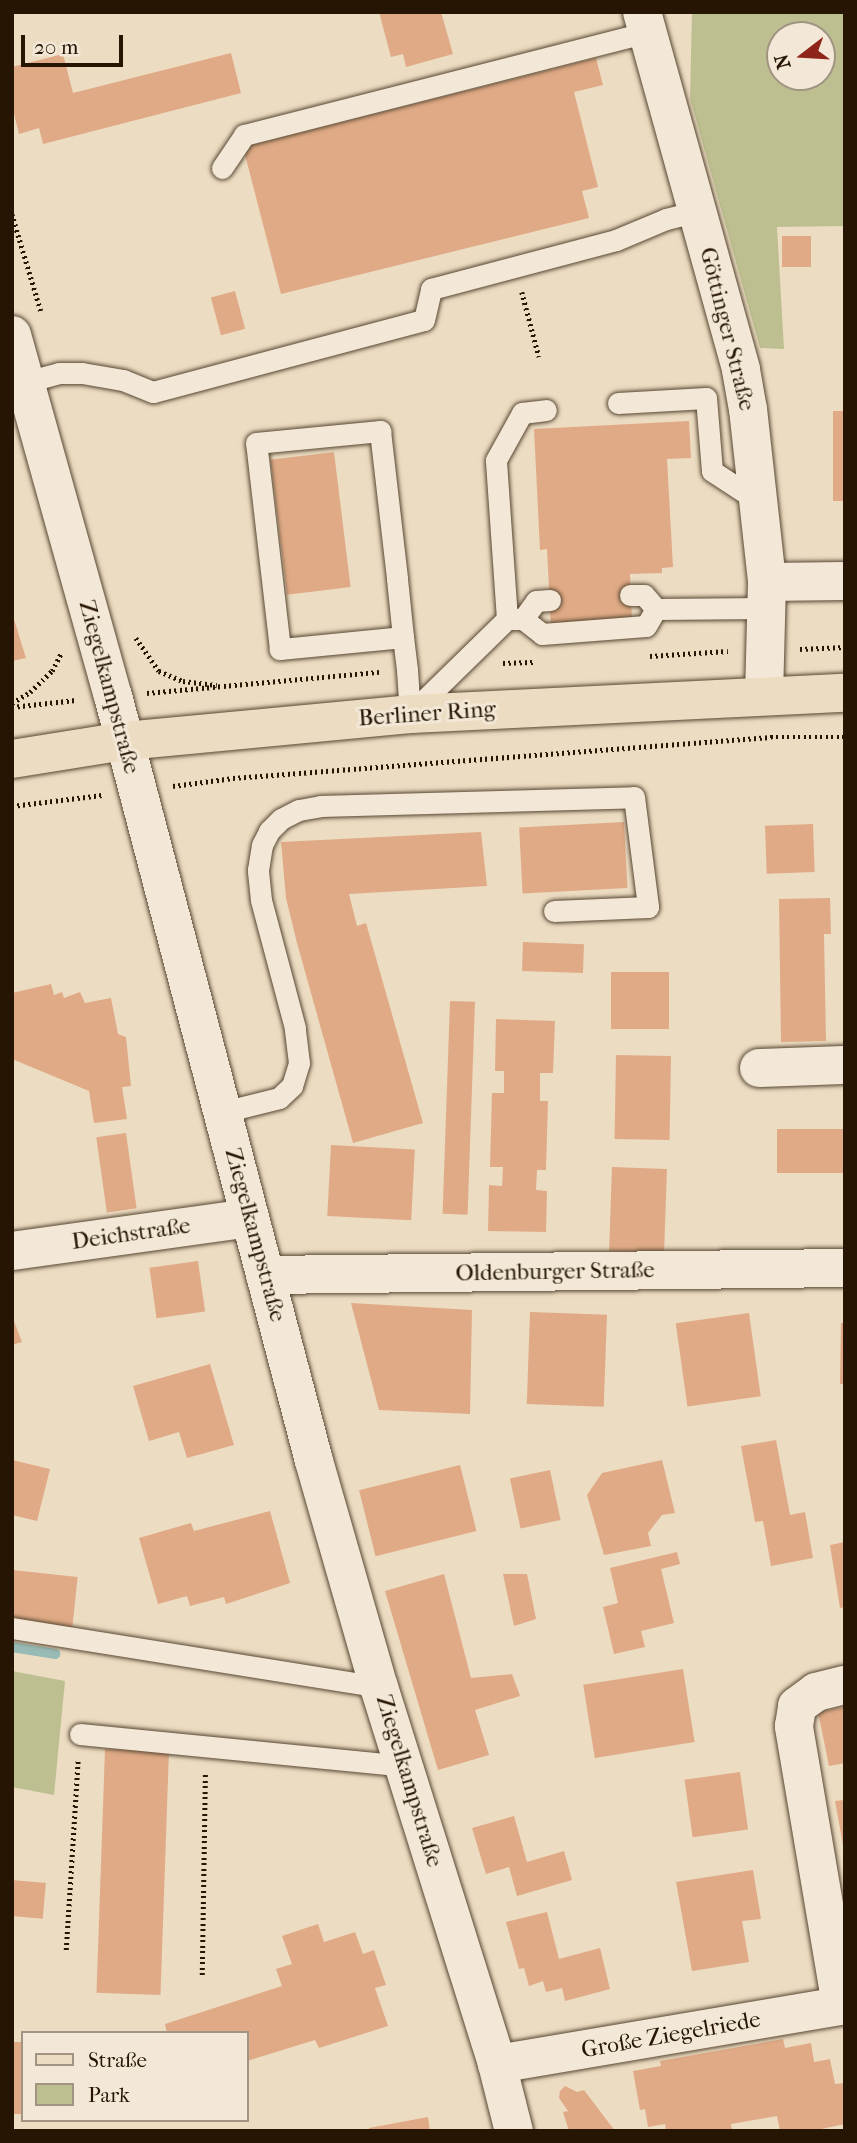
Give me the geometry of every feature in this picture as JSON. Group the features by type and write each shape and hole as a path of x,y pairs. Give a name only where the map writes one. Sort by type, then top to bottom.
{"main road":[{"name":"Berliner Ring","path":"12,759 125,741 410,714 845,693"}],"street":[{"name":"Göttinger Straße","path":"644,22 741,370 758,500 766,595 764,696"},
{"name":"Ziegelkampstraße","path":"28,327 26,382 125,741 314,1461 379,1687 497,2064 514,2131"},
{"path":"766,595 845,581"},
{"path":"759,1068 845,1065"},
{"name":"Deichstraße","path":"12,1251 250,1218"},
{"name":"Oldenburger Straße","path":"265,1275 845,1268"},
{"path":"843,2005 794,1726 797,1706 816,1692 845,1685"},
{"name":"Große Ziegelriede","path":"497,2064 843,2005"}],"lane":[{"path":"222,168 244,135 644,22"},
{"path":"26,382 60,373 82,373 123,380 153,392 424,320 431,289 616,240 666,219 697,211"},
{"path":"618,403 706,398 712,471 758,500"},
{"path":"515,619 496,460 522,413 546,410"},
{"path":"403,637 280,649 257,443 380,431 407,670 410,714"},
{"path":"630,595 644,595 656,609"},
{"path":"656,609 766,595"},
{"path":"410,714 457,666 536,601 550,600"},
{"path":"515,619 542,634 646,626 656,609"},
{"path":"223,1112 279,1098 292,1086 299,1063 295,1028 261,900 258,870 262,845 269,831 281,819 299,810 321,806 634,797 648,907 554,911"},
{"path":"12,1628 379,1687"},
{"path":"80,1734 205,1749 404,1766"}],"path":[{"path":"12,214 28,327"},
{"path":"515,268 539,357"},
{"path":"128,628 159,671 183,681 225,686 407,670"},
{"path":"648,656 765,649 845,648"},
{"path":"457,666 540,661"},
{"path":"233,778 771,737 845,737"},
{"path":"66,1950 80,1734"},
{"path":"202,1975 205,1749"}],"green space":[{"path":"692,12 845,12 845,226 777,227 784,349 760,348 690,98"},
{"path":"12,1671 65,1681 54,1795 12,1787"}],"building":[{"path":"379,12 441,12 453,54 406,67 403,54 391,57"},
{"path":"231,53 241,93 43,144 39,128 19,134 12,106 12,67 63,54 73,93"},
{"path":"596,58 603,85 574,92 598,187 582,191 589,218 281,294 243,147"},
{"path":"782,236 811,236 811,267 782,267"},
{"path":"235,291 245,329 221,335 211,297"},
{"path":"833,411 845,411 845,501 833,501"},
{"path":"689,421 691,458 667,459 673,567 662,568 662,573 630,574 632,623 551,627 547,549 540,550 534,429"},
{"path":"334,452 351,587 287,595 270,460"},
{"path":"12,613 26,658 12,661"},
{"path":"624,822 627,888 523,893 519,827"},
{"path":"813,824 815,872 767,874 765,826"},
{"path":"481,832 487,886 349,894 357,926 366,923 423,1123 353,1143 286,898 281,842"},
{"path":"830,898 831,934 824,934 826,1041 781,1042 779,899"},
{"path":"523,942 584,944 583,973 522,971"},
{"path":"611,972 669,972 669,1029 611,1029"},
{"path":"51,984 54,995 62,992 64,998 80,992 85,1003 111,998 118,1034 126,1037 131,1086 122,1087 127,1119 94,1123 89,1091 12,1059 12,993"},
{"path":"450,1001 475,1002 468,1215 443,1214"},
{"path":"496,1019 555,1021 553,1073 540,1073 540,1101 548,1101 546,1170 537,1170 536,1190 547,1191 546,1232 488,1231 489,1185 502,1186 503,1167 490,1167 492,1093 504,1093 504,1071 495,1071"},
{"path":"616,1055 671,1056 670,1140 615,1139"},
{"path":"777,1129 845,1129 845,1173 777,1173"},
{"path":"126,1133 137,1208 107,1212 96,1137"},
{"path":"331,1145 415,1149 411,1220 327,1216"},
{"path":"612,1167 667,1169 664,1253 609,1251"},
{"path":"198,1261 205,1312 157,1318 149,1268"},
{"path":"351,1303 472,1310 470,1414 379,1410"},
{"path":"530,1312 607,1315 604,1407 527,1404"},
{"path":"749,1313 761,1396 687,1406 676,1323"},
{"path":"12,1316 22,1342 12,1345"},
{"path":"841,1323 845,1323 845,1384 840,1384"},
{"path":"210,1364 234,1445 187,1458 179,1432 149,1441 133,1386"},
{"path":"776,1440 790,1515 805,1512 813,1558 771,1566 763,1521 755,1522 741,1446"},
{"path":"12,1460 50,1469 37,1521 12,1515"},
{"path":"662,1460 675,1513 662,1515 648,1533 651,1546 604,1555 587,1495 602,1473"},
{"path":"460,1465 476,1531 376,1556 359,1490"},
{"path":"550,1470 561,1520 520,1528 510,1479"},
{"path":"270,1511 290,1583 226,1604 224,1597 190,1606 187,1596 158,1604 139,1538 191,1523 194,1531"},
{"path":"845,1542 845,1607 840,1608 830,1545"},
{"path":"677,1552 680,1564 661,1569 674,1623 641,1631 645,1647 614,1654 603,1607 618,1603 610,1568"},
{"path":"12,1570 78,1577 72,1628 12,1621"},
{"path":"444,1574 471,1678 512,1674 520,1696 475,1710 489,1755 438,1770 385,1591"},
{"path":"503,1574 527,1574 536,1619 514,1626"},
{"path":"683,1669 695,1742 595,1758 583,1685"},
{"path":"845,1707 845,1763 829,1766 818,1712"},
{"path":"105,1749 169,1751 160,1995 96,1993"},
{"path":"740,1772 748,1829 693,1837 685,1780"},
{"path":"845,1800 845,1845 843,1845 835,1801"},
{"path":"514,1816 527,1862 564,1851 572,1880 517,1896 509,1867 486,1874 472,1828"},
{"path":"753,1870 761,1919 742,1921 749,1962 692,1971 676,1882"},
{"path":"12,1880 46,1883 43,1919 12,1916"},
{"path":"547,1912 559,1959 600,1948 610,1989 565,2001 562,1988 546,1992 543,1981 529,1986 524,1968 519,1969 506,1922"},
{"path":"318,1924 324,1942 355,1932 363,1954 374,1950 386,1985 375,1988 388,2026 319,2048 315,2040 248,2061 248,2031 167,2031 165,2024 282,1986 276,1969 292,1964 282,1936"},
{"path":"783,2039 785,2048 811,2043 814,2062 830,2059 835,2084 845,2083 845,2124 812,2131 780,2131 777,2116 731,2124 732,2131 666,2131 665,2124 648,2127 645,2109 640,2110 633,2071 661,2066 660,2061"},
{"path":"12,2042 21,2042 21,2114 12,2114"},
{"path":"565,2086 577,2092 584,2090 615,2131 569,2131 563,2112 568,2111 559,2098 560,2091"},
{"path":"428,2117 430,2131 369,2131 369,2128"}],"waterway":[{"path":"12,1647 55,1654"}]}
